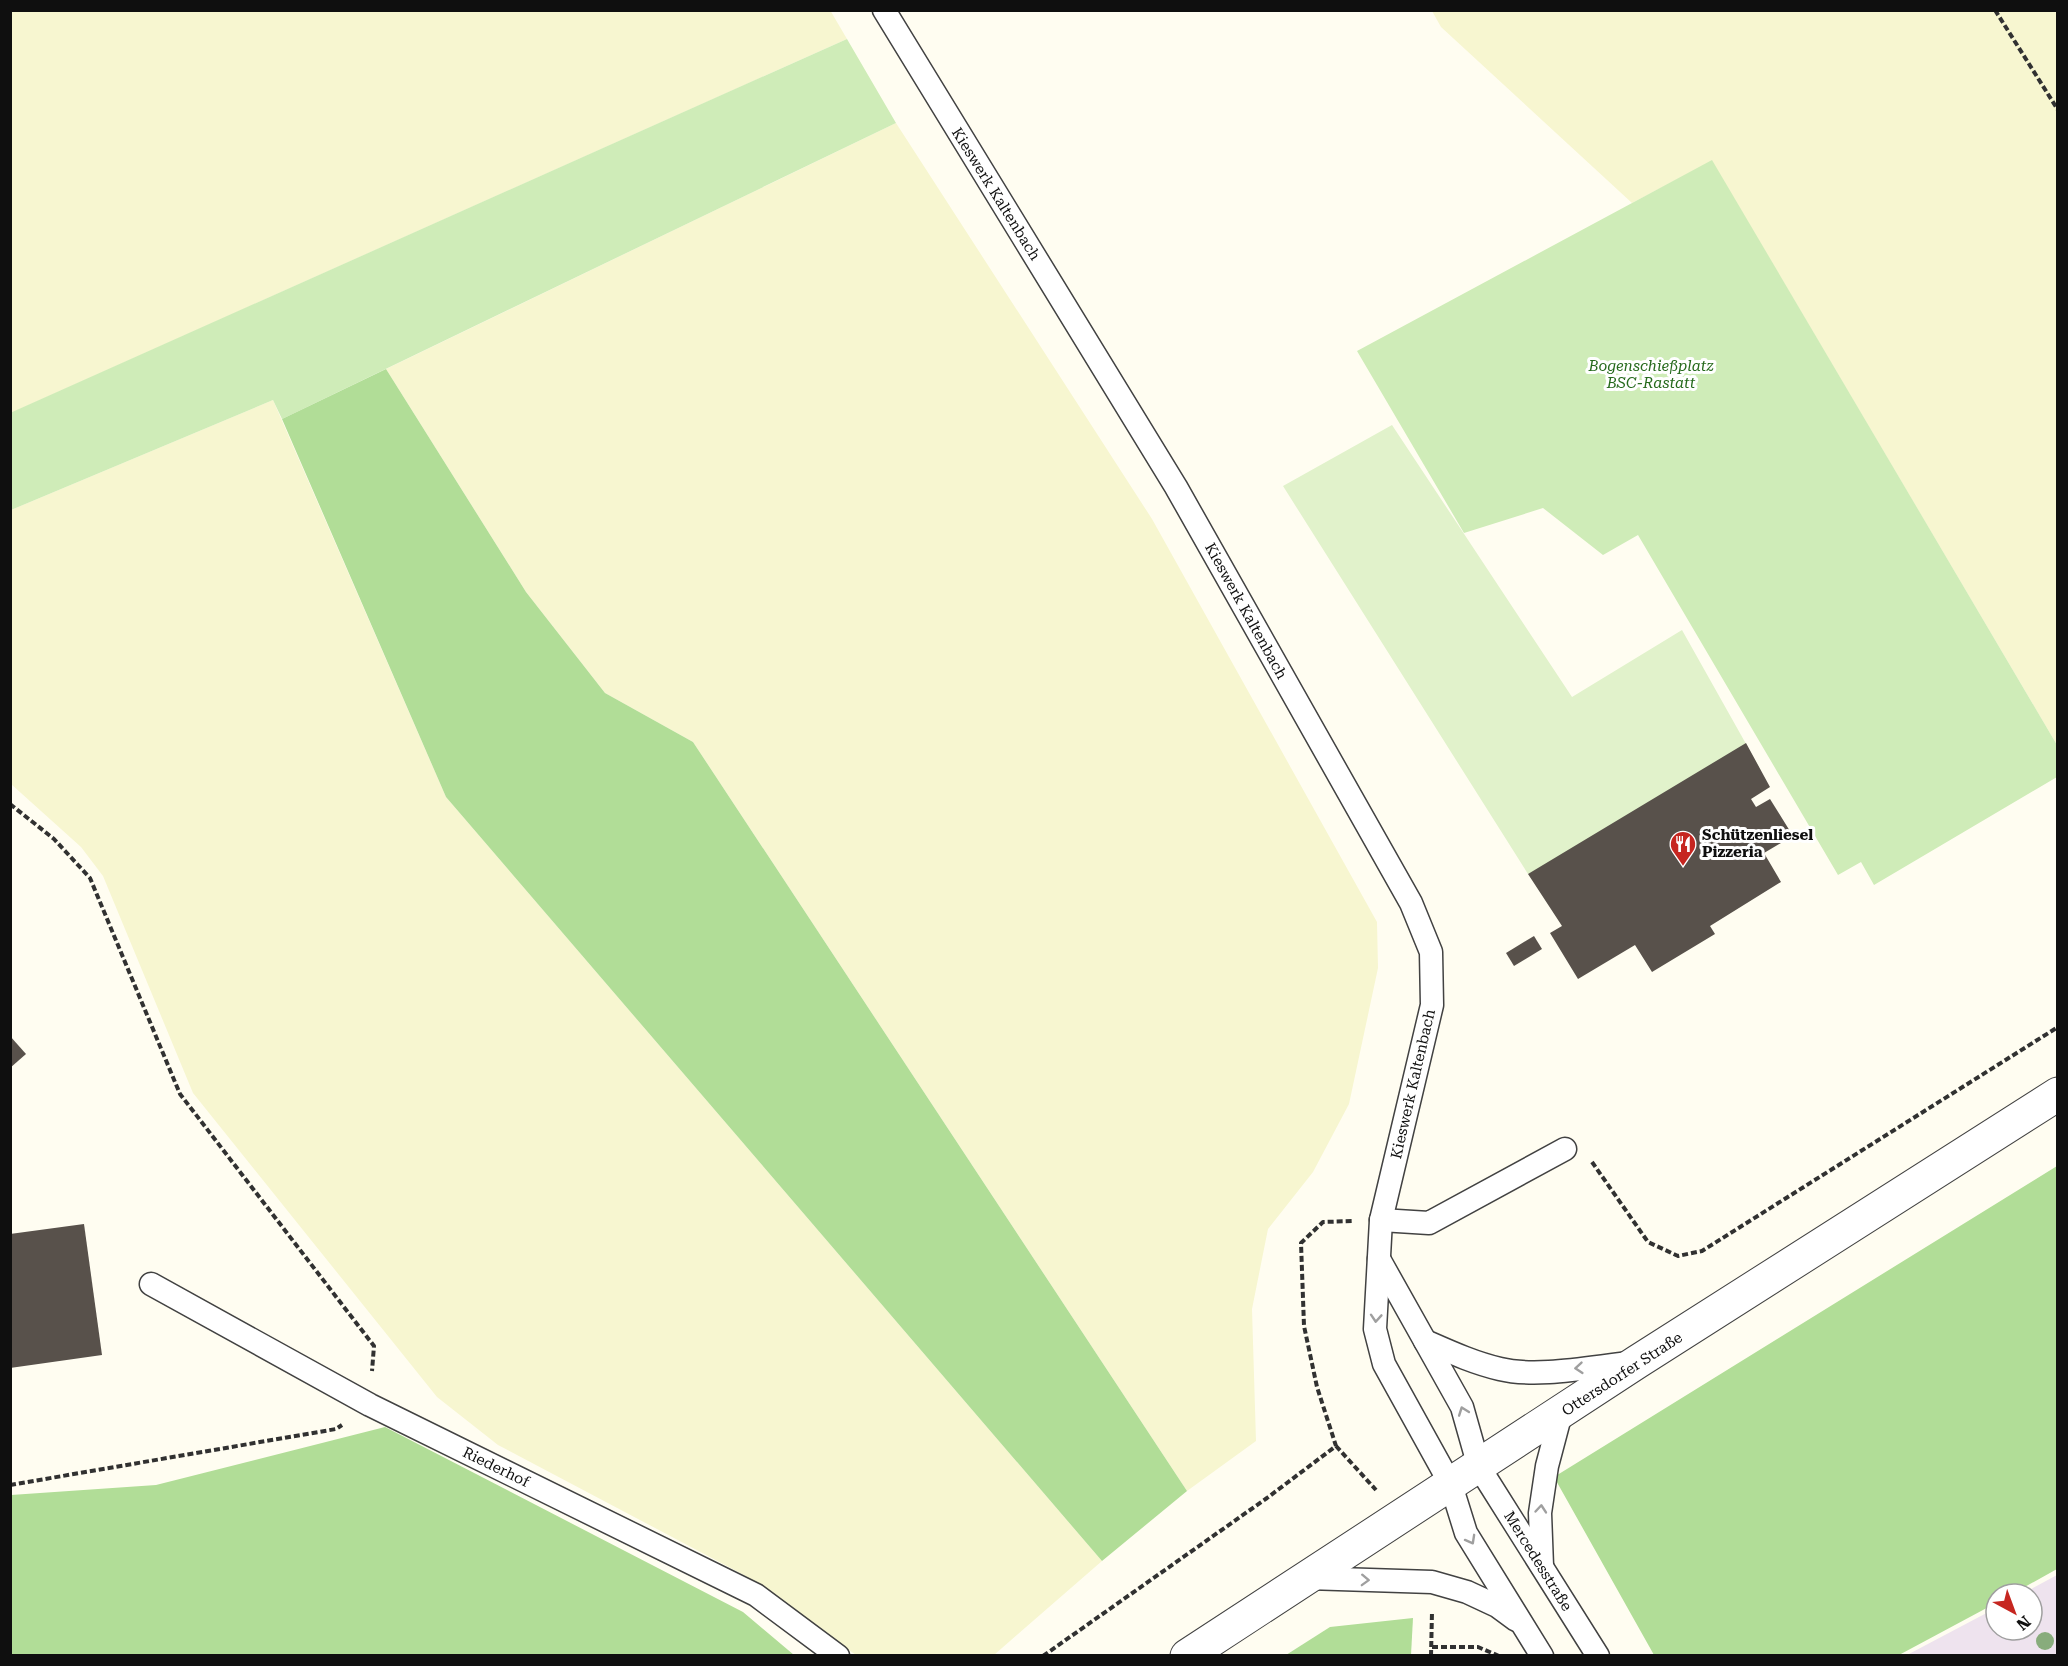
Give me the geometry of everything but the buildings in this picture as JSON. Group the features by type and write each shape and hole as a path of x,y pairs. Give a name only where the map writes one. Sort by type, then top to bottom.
{"street":[{"name":"Ottersdorfer Straße","path":"1187,1656 1637,1362 2058,1094"}],"lane":[{"name":"Kieswerk Kaltenbach","path":"884,10 1176,487 1411,903 1431,952 1432,1005 1381,1220 1375,1329 1384,1364 1451,1485"},
{"path":"1381,1220 1429,1223 1565,1149"},
{"path":"1379,1259 1462,1407 1479,1467"},
{"name":"Riederhof","path":"150,1284 370,1405 756,1595 838,1656"},
{"path":"1425,1341 1466,1359 1502,1369 1535,1372 1637,1362"},
{"path":"1542,1568 1540,1513 1547,1466 1561,1413"},
{"name":"Mercedesstraße","path":"1479,1467 1598,1656"},
{"path":"1451,1485 1466,1533 1542,1656"},
{"path":"1306,1578 1432,1582 1467,1592 1497,1606 1522,1624"}],"path":[{"path":"1995,10 2058,110"},
{"path":"10,804 54,839 90,878 180,1094 374,1346 370,1405 336,1429 10,1485"},
{"path":"1565,1149 1592,1162 1648,1242 1678,1256 1702,1251 2058,1026"},
{"path":"1043,1656 1267,1498 1336,1446 1317,1387 1304,1326 1301,1243 1323,1222 1381,1220"},
{"path":"1432,1647 1478,1647 1499,1656"}],"shaded area":[{"path":"2057,1575 2057,1655 1907,1655 1984,1614 1984,1642 2044,1642 2044,1582"}],"green space":[{"path":"830,10 847,39 11,413 11,11"},
{"path":"1432,11 2057,11 2057,745 1712,161 1632,203 1441,27"},
{"path":"847,39 896,123 282,419 273,400 11,510 10,413"},
{"path":"896,123 1152,519 1377,922 1378,968 1349,1104 1313,1172 1268,1229 1252,1309 1256,1441 1187,1491 693,742 605,693 526,592 386,369"},
{"name":"Bogenschießplatz BSC-Rastatt","path":"1712,160 2057,745 2057,777 1874,885 1861,862 1838,875 1638,535 1603,555 1543,508 1464,533 1357,351"},
{"path":"386,369 526,592 605,693 693,742 1187,1491 1102,1561 446,797 282,419"},
{"path":"273,400 446,797 1102,1561 994,1655 856,1655 744,1575 498,1445 437,1397 193,1093 103,876 81,847 11,784 11,510"},
{"path":"1392,425 1572,697 1682,630 1759,767 1528,874 1283,486"},
{"path":"2057,1166 2057,1569 2034,1582 1984,1582 1984,1609 1899,1655 1654,1655 1554,1477"},
{"path":"385,1427 743,1612 794,1655 11,1655 11,1495 156,1485"},
{"path":"1413,1618 1411,1655 1286,1655 1330,1627"}],"place":[{"name":"Schützenliesel Pizzeria","path":"1683,867"}]}
